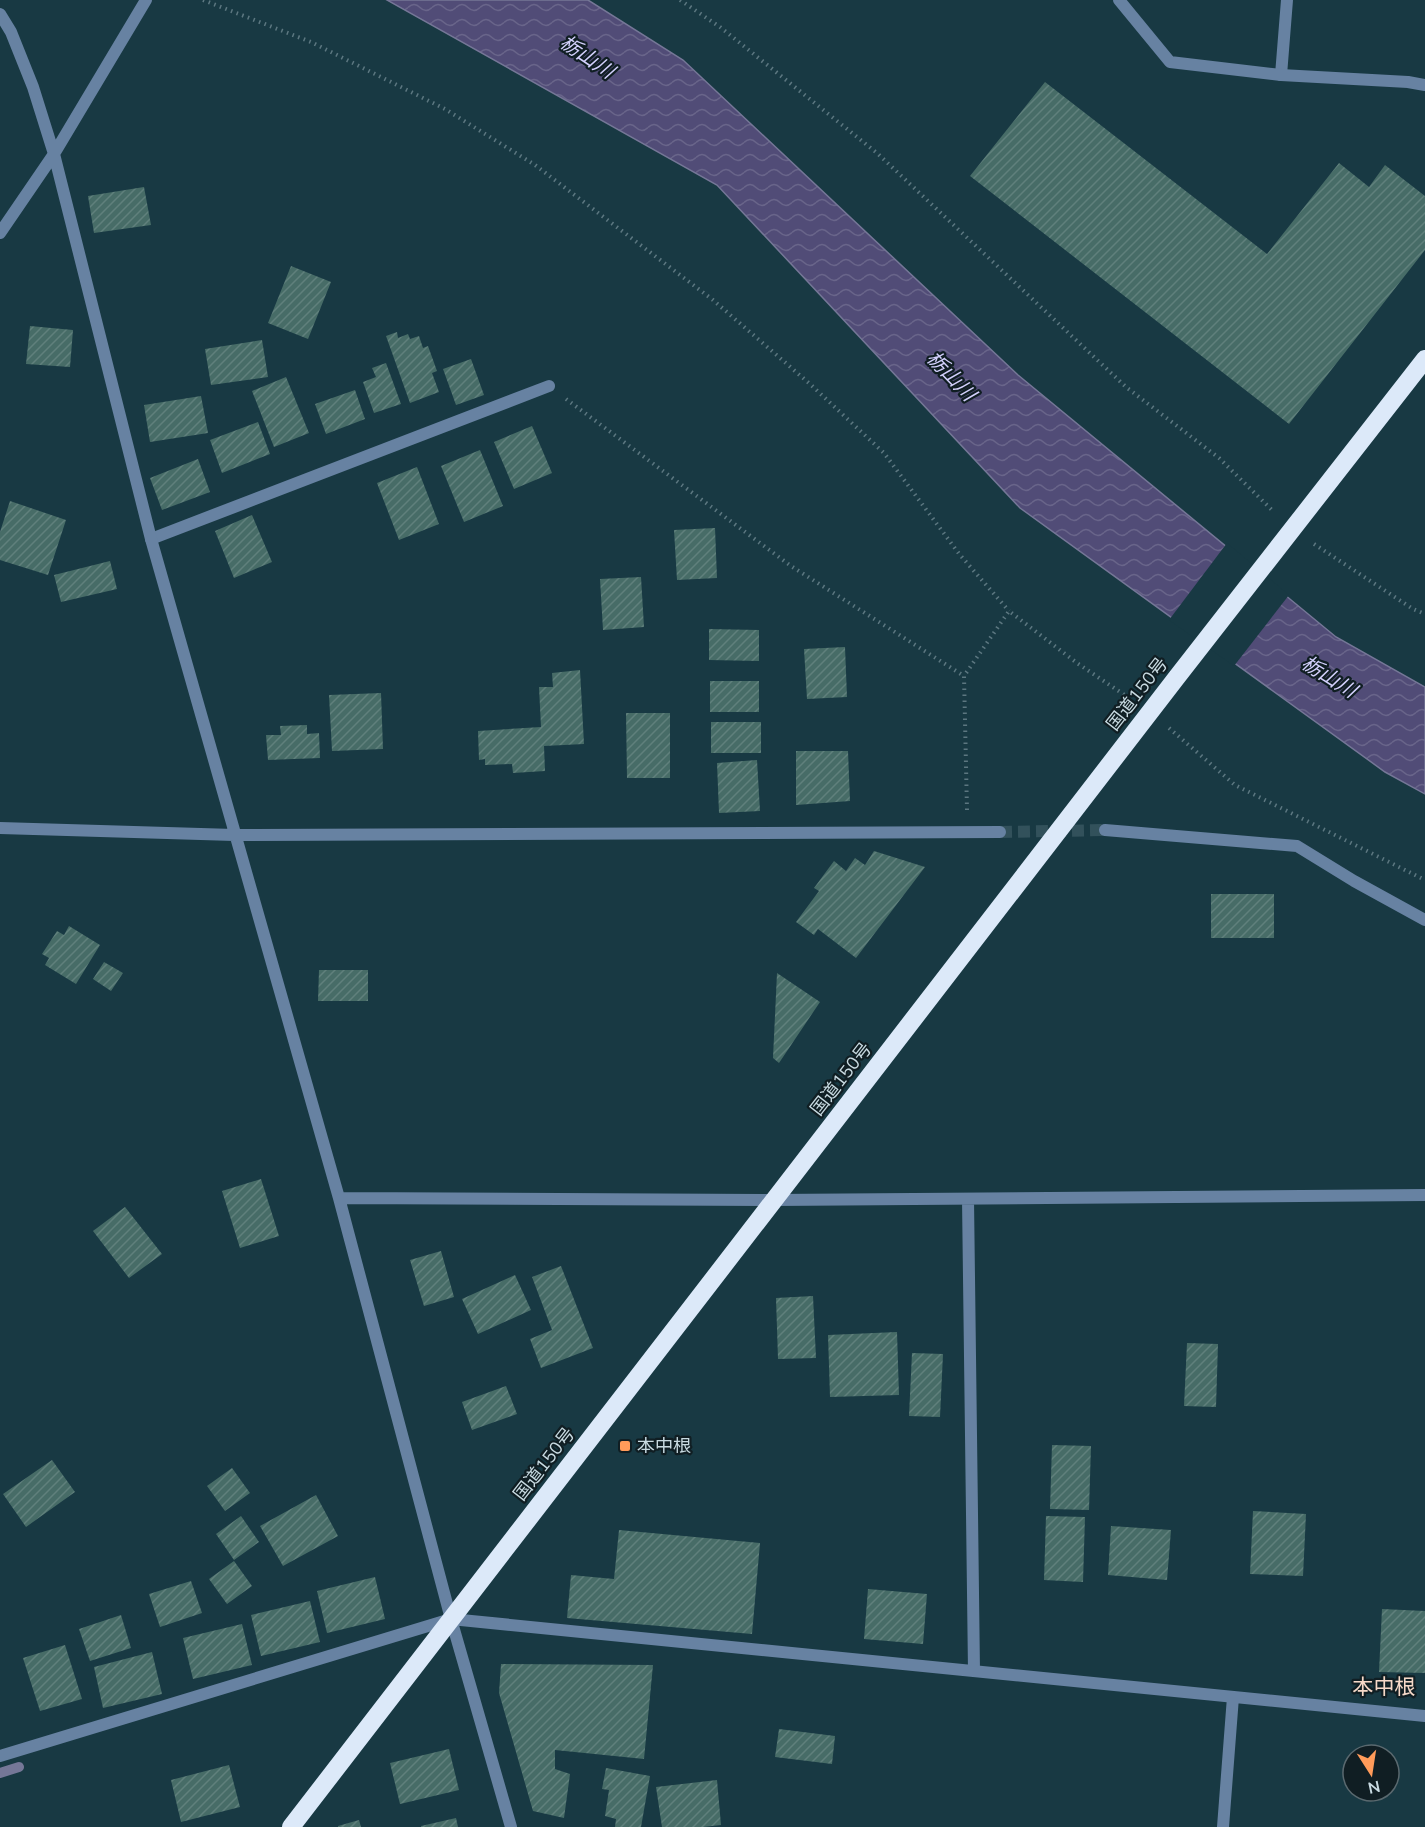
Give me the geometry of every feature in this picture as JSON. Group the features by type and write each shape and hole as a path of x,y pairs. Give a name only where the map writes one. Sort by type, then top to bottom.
{"highway":[{"name":"国道150号","path":"291,1827 1177,676 1425,359"}],"street":[{"path":"0,233 54,154 146,0"},
{"path":"1119,0 1170,62 1281,75 1408,82 1425,85"},
{"path":"1281,75 1287,0"},
{"path":"0,14 11,32 33,87 54,154 151,539 339,1198 451,1619 511,1827"},
{"path":"151,539 549,386"},
{"path":"0,828 234,835 1000,832"},
{"path":"1104,830 1297,846 1425,920"},
{"path":"339,1198 774,1200 1425,1196"},
{"path":"968,1199 974,1671"},
{"path":"0,1756 451,1619 1425,1716"},
{"path":"1223,1827 1233,1697"}],"path":[{"path":"203,0 311,42 445,108 545,172 713,300 810,384 884,453 960,555 1009,611"},
{"path":"680,0 720,27 877,153 1126,387 1219,458 1293,530 1413,609 1425,614"},
{"path":"549,386 790,566 964,676"}],"water":[{"name":"栃山川","path":"387,0 588,0 683,60 1018,375 1336,637 1425,687 1425,794 1385,772 1020,508 717,185"}],"pier":[{"path":"1227,543 1289,595 1234,666 1169,620"}],"building":[{"path":"1045,82 1267,254 1339,163 1369,187 1385,165 1425,196 1425,250 1289,424 970,176"},
{"path":"144,187 151,225 94,233 88,196"},
{"path":"291,266 331,282 308,339 268,323"},
{"path":"30,326 73,330 70,367 26,364"},
{"path":"397,332 398,338 408,334 410,339 419,336 423,348 428,346 437,371 432,373 439,392 410,403 386,336"},
{"path":"262,340 268,377 211,385 205,349"},
{"path":"471,359 484,395 456,405 443,369"},
{"path":"386,363 401,404 374,413 363,382 376,377 372,368"},
{"path":"286,377 309,433 274,447 252,391"},
{"path":"355,390 365,419 326,434 315,404"},
{"path":"201,396 208,433 150,442 144,405"},
{"path":"258,422 270,454 222,473 210,440"},
{"path":"532,426 552,473 514,489 494,442"},
{"path":"480,450 503,506 464,522 441,466"},
{"path":"198,459 210,492 162,510 150,478"},
{"path":"417,467 439,524 399,540 377,483"},
{"path":"10,501 66,520 48,575 0,560 0,532"},
{"path":"252,515 272,562 234,578 215,531"},
{"path":"715,528 717,578 677,580 674,530"},
{"path":"110,561 117,589 61,602 54,575"},
{"path":"641,577 644,627 603,630 600,579"},
{"path":"709,629 759,630 759,661 709,660"},
{"path":"845,647 847,697 807,699 804,649"},
{"path":"580,670 584,744 544,746 545,771 513,773 512,764 485,765 485,759 479,760 478,731 541,727 539,687 553,687 552,673"},
{"path":"710,681 759,681 759,712 710,712"},
{"path":"381,693 383,749 332,751 329,695"},
{"path":"626,713 670,713 670,778 627,778"},
{"path":"711,722 761,722 761,753 711,753"},
{"path":"307,725 307,734 319,733 320,758 268,760 266,735 281,735 280,726"},
{"path":"796,751 848,751 850,801 796,805"},
{"path":"757,760 760,811 719,813 717,763"},
{"path":"874,851 925,867 856,958 818,929 814,935 796,922 819,891 814,888 834,861 846,871 855,858 865,865"},
{"path":"1211,894 1274,894 1274,938 1211,938"},
{"path":"69,926 100,945 76,984 45,965 49,958 42,954 57,931 64,935"},
{"path":"104,962 123,973 111,991 93,979"},
{"path":"319,970 368,970 368,1001 318,1001"},
{"path":"777,973 820,1002 779,1063 773,1058"},
{"path":"261,1179 279,1236 240,1248 222,1191"},
{"path":"125,1207 162,1254 129,1278 93,1231"},
{"path":"441,1251 454,1297 424,1306 410,1260"},
{"path":"561,1266 593,1348 541,1368 530,1339 552,1330 532,1277"},
{"path":"515,1275 531,1310 478,1334 462,1299"},
{"path":"813,1296 816,1358 778,1359 776,1298"},
{"path":"897,1332 899,1395 830,1397 828,1335"},
{"path":"1187,1343 1218,1344 1216,1407 1184,1406"},
{"path":"912,1353 943,1354 940,1417 909,1416"},
{"path":"506,1386 517,1414 472,1430 462,1402"},
{"path":"1052,1445 1091,1446 1089,1510 1050,1509"},
{"path":"52,1460 75,1492 26,1527 3,1494"},
{"path":"232,1468 250,1493 225,1511 207,1486"},
{"path":"316,1495 338,1536 283,1566 260,1526"},
{"path":"1253,1511 1306,1514 1303,1576 1250,1574"},
{"path":"241,1516 259,1542 234,1560 216,1534"},
{"path":"1046,1516 1085,1517 1083,1582 1044,1580"},
{"path":"1111,1526 1171,1530 1167,1580 1108,1575"},
{"path":"619,1530 760,1543 752,1634 567,1618 571,1575 614,1579"},
{"path":"234,1561 252,1586 227,1604 209,1579"},
{"path":"375,1577 385,1619 327,1633 317,1591"},
{"path":"191,1581 202,1613 160,1627 149,1594"},
{"path":"868,1589 927,1594 923,1644 864,1639"},
{"path":"310,1601 320,1642 261,1656 251,1615"},
{"path":"1382,1609 1425,1611 1425,1673 1379,1672"},
{"path":"121,1615 131,1648 90,1661 79,1629"},
{"path":"242,1624 252,1665 193,1679 183,1638"},
{"path":"65,1645 82,1699 40,1711 23,1658"},
{"path":"152,1652 162,1694 103,1708 94,1667"},
{"path":"501,1664 653,1665 644,1759 555,1750 555,1769 570,1774 564,1818 533,1811 499,1693"},
{"path":"779,1729 835,1736 832,1764 775,1757"},
{"path":"449,1749 459,1790 400,1804 390,1763"},
{"path":"229,1765 240,1807 181,1822 171,1780"},
{"path":"606,1768 650,1776 641,1827 615,1827 616,1819 605,1816 609,1790 602,1789"},
{"path":"717,1780 721,1825 662,1827 656,1787"},
{"path":"456,1818 458,1827 421,1827 421,1826"},
{"path":"359,1820 361,1827 338,1827 338,1826"}],"waterway":[{"path":"0,1773 19,1767"}],"tunnel":[{"path":"1000,832 1105,830"}],"place":[{"name":"本中根","path":"625,1446"}],"district":[{"name":"本中根","path":"1384,1687"}]}
